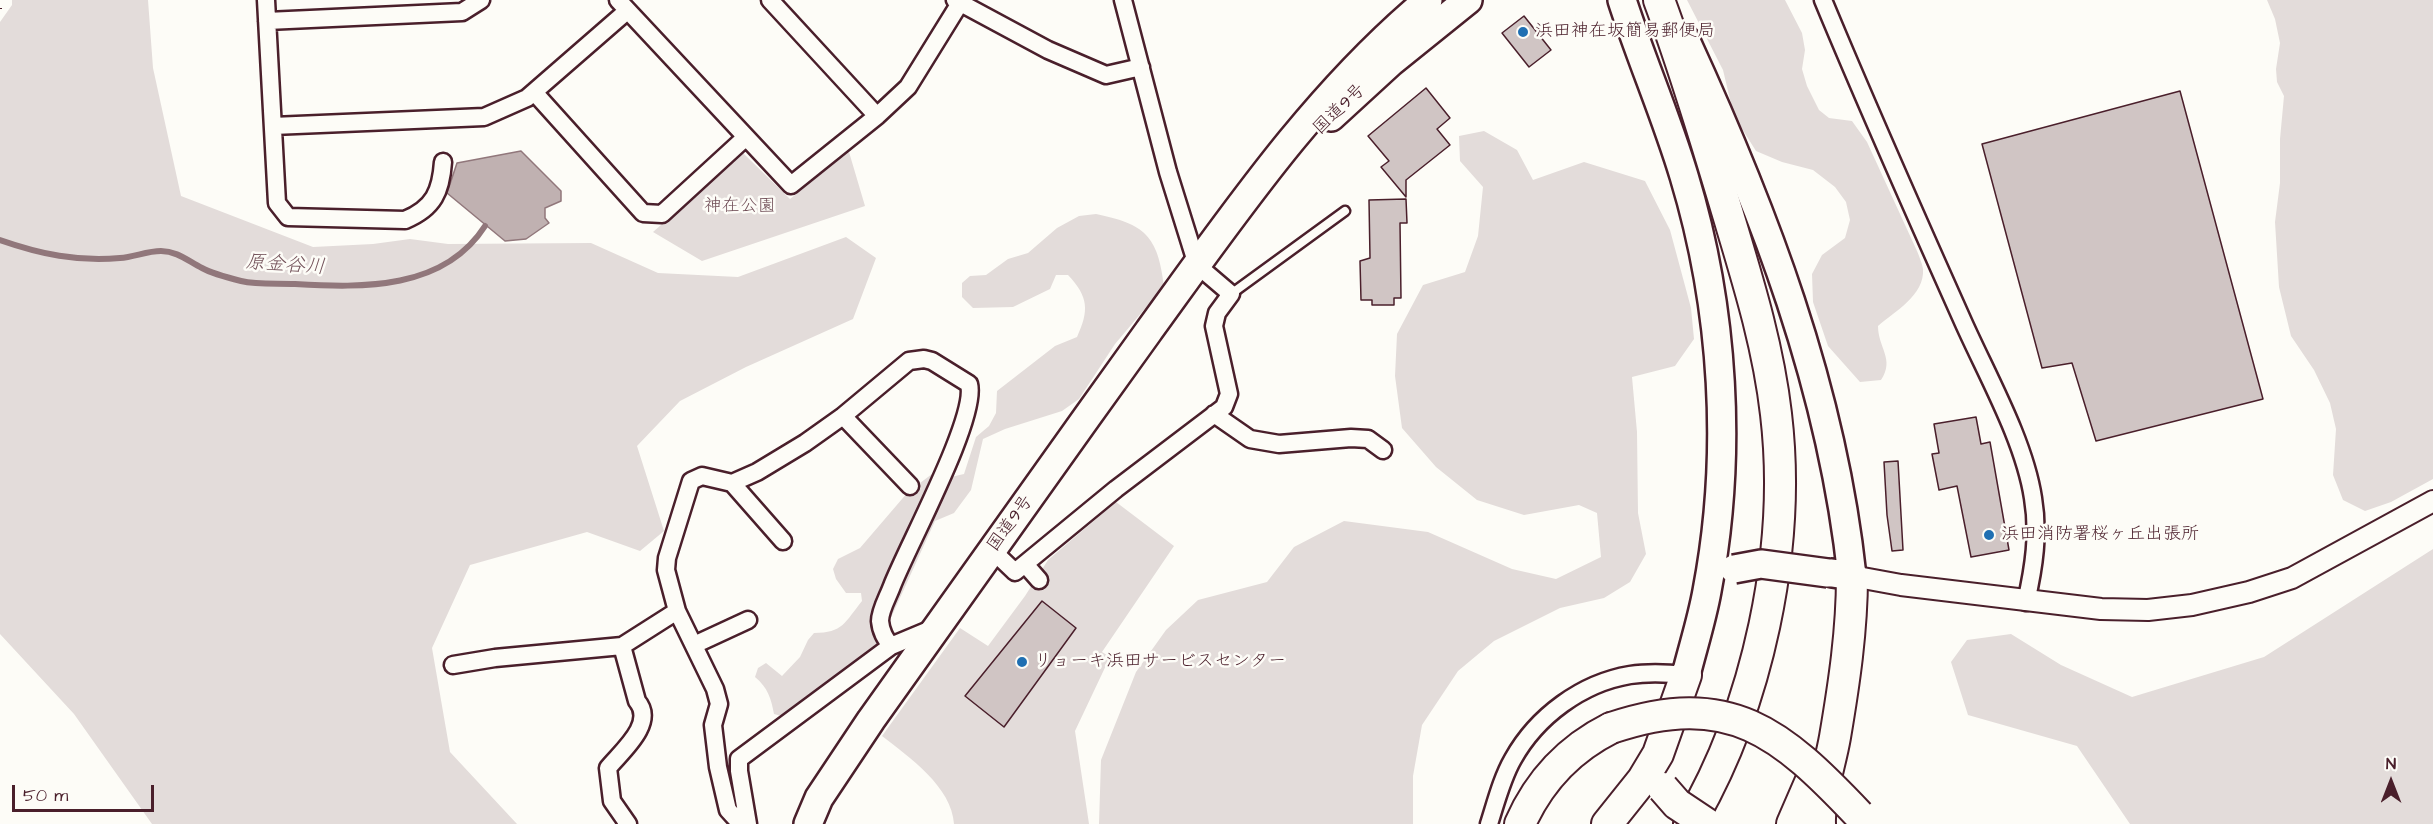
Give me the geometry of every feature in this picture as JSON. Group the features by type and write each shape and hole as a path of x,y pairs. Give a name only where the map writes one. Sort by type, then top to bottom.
{"highway":[{"name":"国道9号","path":"808,824 819,798 867,726 1197,265 1308,120 1372,50 1428,0"},
{"name":"国道9号","path":"1223,231 1301,147 1356,93 1468,0"},
{"path":"1606,824 1643,779 1658,754 1686,675 1707,591 1718,504 1722,411 1709,282 1684,176 1652,80 1620,0"},
{"path":"1640,0 1746,273"},
{"path":"1659,0 1697,110 1746,273 1769,366 1780,464 1779,513 1774,560 1758,650 1740,711 1721,760 1689,824"},
{"path":"1665,0 1711,95 1745,175 1793,304 1830,436 1840,574 1852,609 1846,668 1821,804 1820,824"},
{"path":"1707,591 1721,576 1734,569 1761,564 1840,574"},
{"path":"1792,824 1824,749 1846,668"},
{"path":"1520,824 1544,783 1567,756 1589,740 1611,728 1638,719 1684,714 1721,716 1746,723 1789,747 1823,777 1863,820"},
{"path":"1658,754 1658,776 1663,788 1677,804 1707,824"}],"street":[{"path":"266,0 277,203 288,217 405,220 421,213 434,198 442,183 443,162"},
{"path":"267,21 462,12 481,0"},
{"path":"770,0 878,116"},
{"path":"992,550 1015,572 1116,489 1224,407 1229,394 1214,326 1217,313 1231,294 1197,265 1168,172 1123,0"},
{"path":"1823,0 2024,463 2033,497 2036,531 2035,562 2026,602"},
{"path":"273,126 483,117 527,99 622,5 791,185 878,116 908,87 957,2 1048,50 1106,75 1141,67"},
{"path":"534,92 643,213 662,214 746,137"},
{"path":"732,483 757,472 805,443 843,416 909,362 932,361 969,384 972,392 944,472 897,574 880,618 881,632 891,646"},
{"path":"1214,414 1250,439 1279,444 1352,438 1368,439 1383,450"},
{"path":"843,416 910,486"},
{"path":"783,542 732,483 702,476 691,481 667,558 666,570 677,611 710,675 719,704 713,725 718,767 728,810 738,820 748,822 739,759 891,646 938,626"},
{"path":"1840,574 1900,585 2026,602 2101,609 2148,610 2192,604 2249,592 2292,578 2433,501"},
{"path":"1025,564 1039,580"},
{"path":"453,665 495,658 622,646 677,611"},
{"path":"694,645 748,620"},
{"path":"622,646 637,701 644,715 644,721 637,732 608,768 612,801 628,824"},
{"path":"1489,824 1512,760 1528,735 1566,701 1583,692 1629,675 1656,673 1686,675"}],"lane":[{"path":"1231,294 1345,211"}],"green space":[{"path":"12,0 148,0 153,68 181,196 313,247 373,244 410,239 448,244 591,243 658,273 738,277 846,237 876,258 853,319 746,367 680,401 637,446 664,531 640,551 587,532 470,565 432,648 450,752 517,824 152,824 74,714 0,634 0,22 12,5"},
{"path":"1687,0 1785,0 1802,33 1805,50 1802,69 1807,86 1819,110 1829,118 1852,121 1867,142 1923,269 1919,287 1914,295 1878,326 1886,359 1885,373 1881,380 1860,382 1828,346 1813,302 1812,274 1822,255 1845,238 1850,220 1846,202 1835,187 1813,170 1782,162 1756,151 1734,116 1723,70"},
{"path":"2267,0 2433,0 2433,479 2391,502 2365,511 2343,500 2333,475 2336,429 2330,403 2314,370 2291,336 2279,287 2275,222 2280,183 2280,139 2284,96 2277,82 2276,69 2280,43 2275,19"},
{"path":"1484,131 1517,150 1533,180 1584,162 1645,181 1670,230 1691,308 1694,339 1675,366 1632,377 1637,432 1638,513 1646,554 1630,582 1604,598 1560,608 1494,641 1458,671 1422,725 1413,776 1413,824 1099,824 1101,760 1136,672 1166,630 1198,600 1267,582 1294,547 1344,521 1428,532 1512,569 1556,579 1601,557 1597,513 1579,505 1524,515 1477,500 1436,467 1402,428 1395,376 1397,334 1423,285 1465,272 1478,236 1483,187 1460,161 1459,136"},
{"name":"神在公園","path":"849,152 865,206 702,261 653,232 743,153 790,199"},
{"path":"1096,214 1126,222 1146,235 1158,255 1164,286 1115,344 1079,399 1062,411 1005,429 983,439 971,490 954,513 935,521 889,622 885,644 785,717 774,714 768,694 755,677 758,668 766,663 782,676 800,657 814,633 831,631 842,625 862,601 861,593 846,593 836,579 833,569 838,559 860,548 908,492 932,474 951,477 964,474 976,437 989,426 996,413 997,391 1055,346 1077,337 1081,328 1085,304 1080,290 1068,275 1056,275 1050,289 1013,307 973,308 962,297 962,283 970,276 986,275 1008,259 1028,253 1057,228 1079,216"},
{"path":"1116,502 1174,546 1102,652 1110,657 1075,731 1089,824 954,824 946,798 937,785 916,763 882,736 960,628 988,646 1048,560"},
{"path":"2433,549 2433,824 2130,824 2077,746 1968,715 1951,662 1967,640 2011,634 2061,665 2132,697 2264,657"}],"shaded area":[{"path":"521,151 561,191 561,201 545,208 545,218 549,223 526,239 505,241 447,193 457,163"}],"building":[{"path":"1524,16 1551,50 1529,67 1502,33"},
{"path":"1426,88 1450,118 1437,129 1450,145 1406,180 1406,197 1381,167 1389,161 1368,136"},
{"path":"2180,91 2263,399 2096,441 2072,363 2042,368 1982,144"},
{"path":"1406,199 1407,223 1400,223 1401,298 1394,298 1394,305 1372,305 1372,300 1361,300 1360,261 1370,258 1369,200"},
{"path":"1976,417 1981,444 1990,442 2009,550 1971,557 1957,486 1939,490 1932,454 1939,453 1934,424"},
{"path":"1898,461 1903,550 1892,551 1884,462"},
{"name":"リョーキ浜田サービスセンター","path":"1042,601 1076,628 1004,727 965,696"}],"waterway":[{"name":"原金谷川","path":"0,240 44,253 89,259 120,258 167,251 211,272 248,282 348,286 400,281 425,274 448,263 468,247 485,226"}],"place":[{"name":"浜田神在坂簡易郵便局","path":"1523,32"},
{"name":"浜田消防署桜ヶ丘出張所","path":"1989,535"},
{"name":"リョーキ浜田サービスセンター","path":"1022,662"}]}
